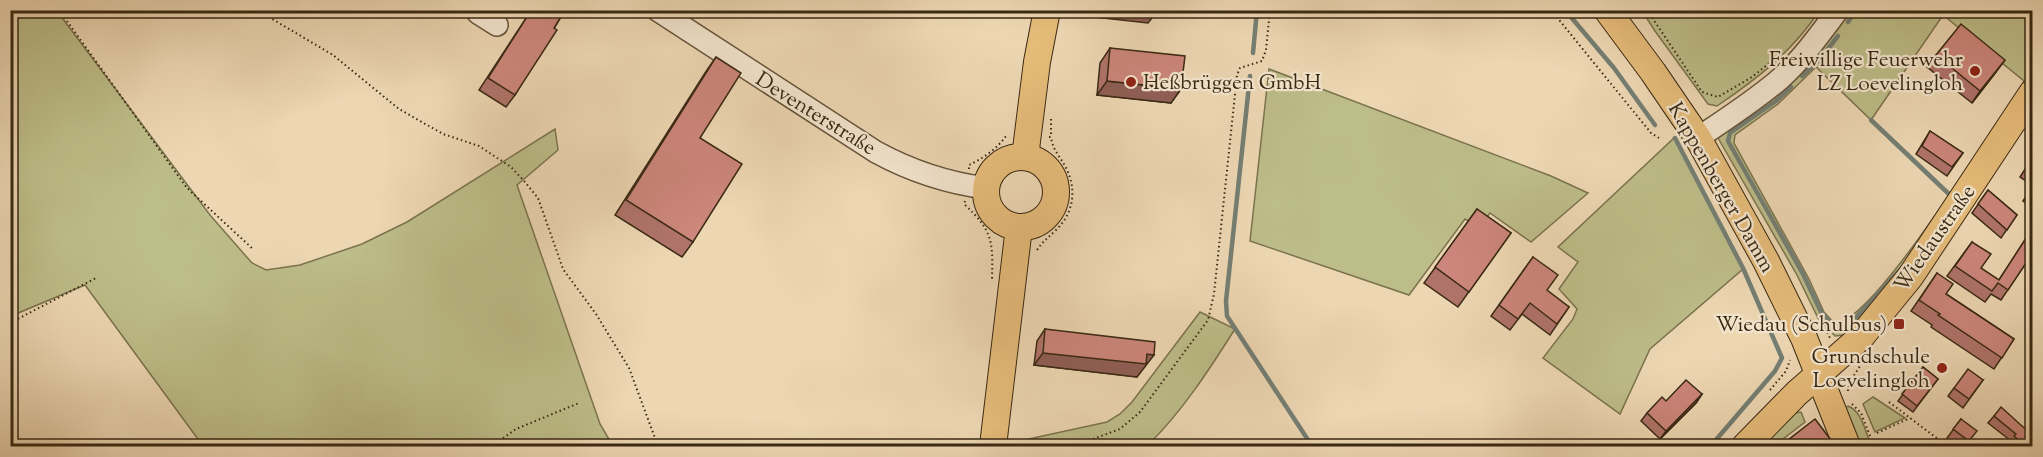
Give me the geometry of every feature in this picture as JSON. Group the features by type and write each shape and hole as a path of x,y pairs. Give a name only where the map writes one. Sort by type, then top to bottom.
{"main road":[{"path":"1018,237 995,216 977,187 990,177 996,168 1015,157 1026,146 1037,62 1047,10"},
{"name":"Kappenberger Damm","path":"1607,10 1698,138 1766,261 1820,374 1841,406"},
{"name":"Wiedaustraße","path":"1745,447 1797,393 1861,337 1910,277 2032,93"},
{"path":"993,447 1018,237 1044,219 1051,211 1055,201 1056,189 1053,178 1047,168 1026,146"},
{"path":"1841,406 1847,447"}],"street":[{"path":"478,10 478,13 497,25"},
{"name":"Deventerstraße","path":"657,10 876,152 918,172 977,187"},
{"path":"1698,138 1780,78 1810,48 1838,10"}],"path":[{"path":"59,10 187,188 254,250"},
{"path":"257,10 333,55 399,109 443,134 479,146 511,167 525,182 538,198 563,269 596,314 629,368 658,447"},
{"path":"1053,447 1093,439 1120,429 1140,412 1208,320 1214,294 1238,75 1240,68 1262,61 1266,50 1270,10"},
{"path":"1551,10 1651,133 1659,138"},
{"path":"1647,10 1702,92 1718,97 1752,77 1779,55"},
{"path":"1806,22 1814,10"},
{"path":"1008,134 1026,146 1051,137 1055,153 1066,167 1073,193 1071,208 1065,219 1037,250 1018,237 993,246 990,235 974,213 964,204 977,187 969,165 978,161 1003,141 1008,134"},
{"path":"10,323 96,278"},
{"path":"1766,396 1786,371 1790,363 1791,351 1804,338"},
{"path":"1889,402 1947,447"},
{"path":"492,447 516,429 579,403"},
{"path":"1841,406 1861,413 1874,447"},
{"path":"1877,433 1910,418"}],"green space":[{"path":"11,10 57,11 210,215 252,263 266,270 300,265 362,244 407,222 555,129 558,150 517,185 600,424 613,446 203,446 85,285 11,316"},
{"path":"1642,11 1819,11 1786,52 1717,106 1708,104"},
{"path":"1846,11 2032,11 2032,82 2020,89 2024,81 1943,15 1871,120 1816,67 1778,104 1735,135 1734,143 1809,279 1824,312 1835,324 1848,319 1863,306 1898,266 1952,191 1958,194 1864,318 1844,335 1835,336 1818,318 1797,275 1718,138"},
{"path":"1269,69 1551,176 1588,193 1531,242 1490,213 1479,227 1465,219 1409,295 1250,241"},
{"path":"1674,138 1743,269 1650,349 1620,414 1543,358 1573,319 1577,309 1559,289 1578,262 1558,247"},
{"path":"1200,312 1235,329 1183,405 1147,446 1015,446 1015,442 1107,422 1120,414 1132,402"},
{"path":"1873,397 1905,418 1875,432 1863,404"},
{"path":"1848,406 1860,417 1871,446 1861,446 1845,408"},
{"path":"1801,412 1805,422 1774,446 1755,446 1795,413"}],"building":[{"path":"538,10 565,10 554,28 557,30 515,95 488,78 530,12 535,16"},
{"name":"Freiwillige Feuerwehr LZ Loevelingloh","path":"1961,24 2005,60 1980,91 1936,55"},
{"path":"1110,48 1185,56 1181,89 1107,81"},
{"path":"716,57 741,73 700,138 742,164 693,242 626,200"},
{"path":"1930,131 1963,153 1952,167 1922,146"},
{"path":"2032,158 2032,173 2026,168"},
{"path":"1988,190 2017,215 2007,230 1978,204"},
{"path":"1477,209 1511,233 1469,292 1435,267"},
{"path":"2032,229 2032,254 2008,290 1998,283 1992,291 1955,266 1972,242 1991,254 1981,268 1999,280"},
{"path":"1533,257 1558,275 1547,290 1569,307 1557,324 1530,303 1518,319 1499,305"},
{"path":"1937,273 1953,284 1946,294 2014,339 2002,358 1919,300"},
{"path":"1045,329 1155,342 1154,355 1147,354 1146,364 1043,353"},
{"path":"1923,367 1938,379 1917,406 1902,394"},
{"path":"1968,369 1983,380 1969,399 1954,388"},
{"path":"1686,380 1702,394 1666,431 1647,413 1662,397 1666,401"},
{"path":"2001,407 2032,435 2032,447 2027,447 2014,436 2016,434 1994,416"},
{"path":"1815,419 1834,447 1779,447"},
{"path":"1961,419 1977,431 1969,441 1953,429"}],"waterway":[{"path":"1253,53 1257,10"},
{"path":"1565,10 1614,68 1655,125"},
{"path":"1848,22 1856,10"},
{"path":"1802,76 1820,59 1838,36"},
{"path":"2026,85 2032,75"},
{"path":"1250,76 1226,301 1227,316 1312,446"},
{"path":"1791,87 1776,101 1730,133 1728,141 1803,274 1822,314 1831,323"},
{"path":"1871,120 1951,196 1949,200"},
{"path":"1675,138 1743,268 1782,358 1775,371 1715,441"},
{"path":"1848,326 1899,271"}],"place":[{"name":"Freiwillige Feuerwehr LZ Loevelingloh","path":"1975,71"},
{"name":"Heßbrüggen GmbH","path":"1131,82"},
{"name":"Wiedau (Schulbus)","path":"1899,324"},
{"name":"Grundschule Loevelingloh","path":"1942,368"}]}
